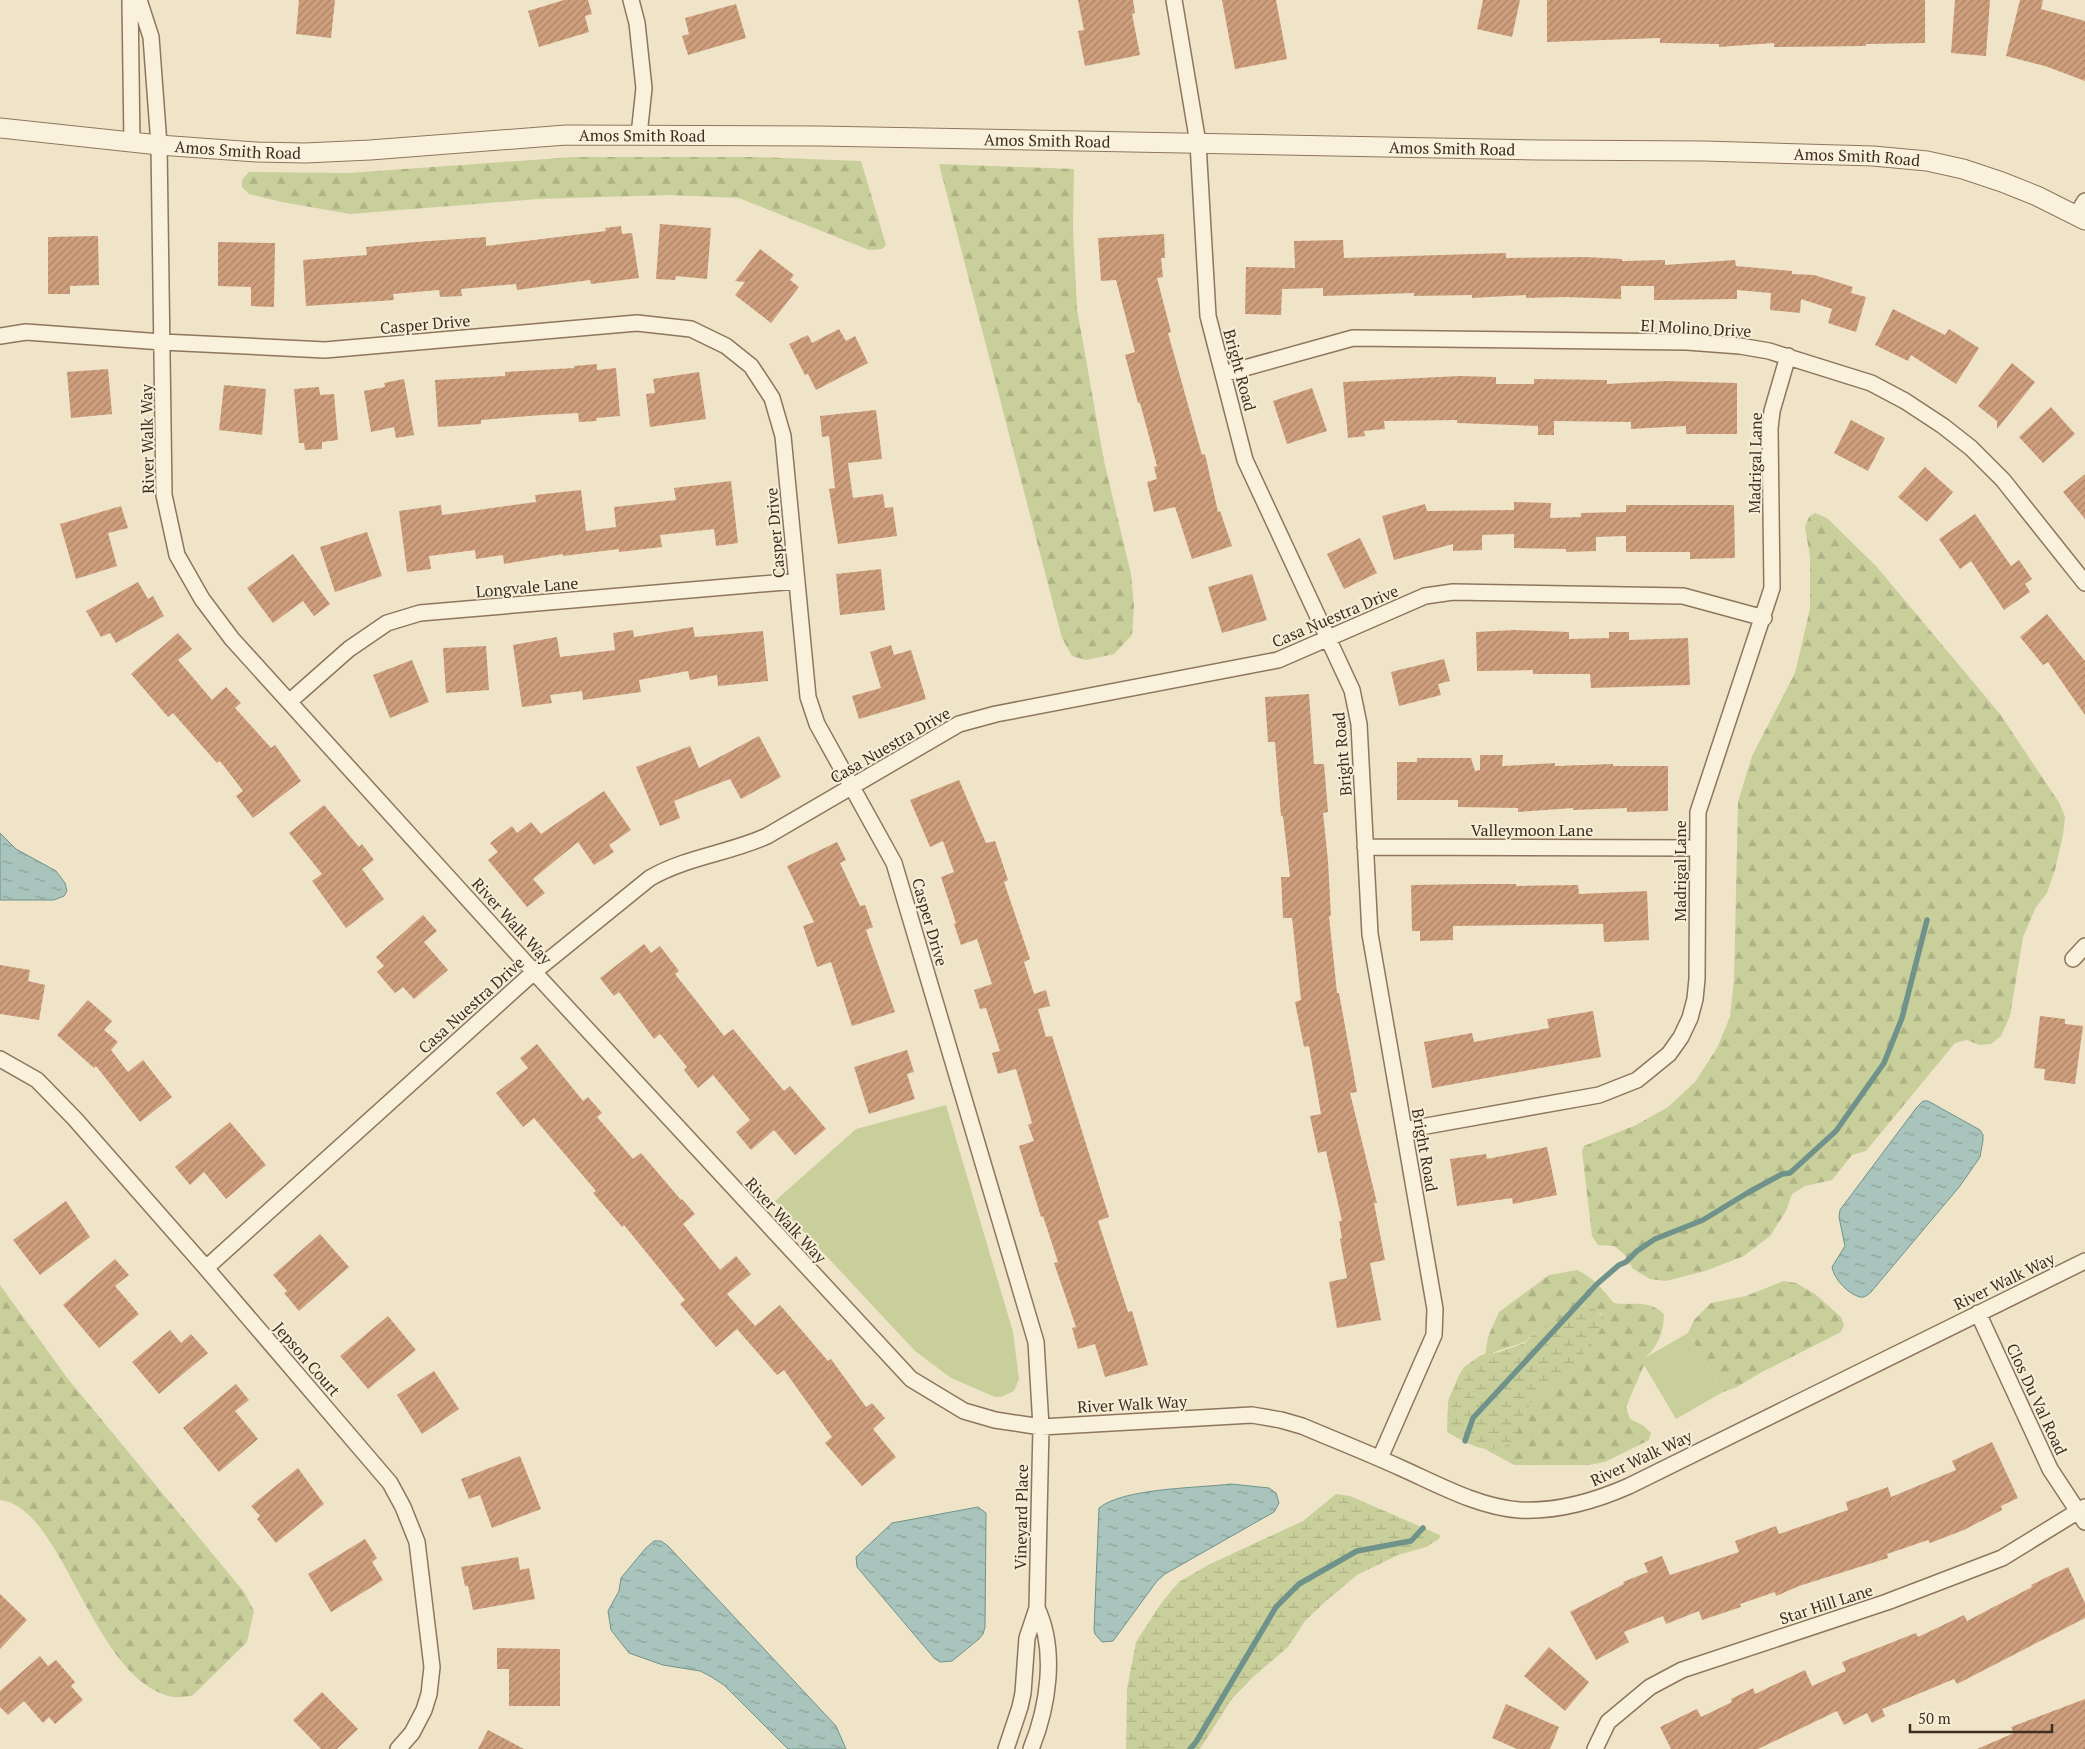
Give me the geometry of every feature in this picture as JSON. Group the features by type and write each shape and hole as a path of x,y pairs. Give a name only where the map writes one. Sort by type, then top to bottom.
{"street":[{"path":"130,0 132,143"},
{"name":"River Walk Way","path":"139,0 151,37 159,145 164,495 177,555 202,599 232,639 534,972 911,1379 964,1411 995,1420 1041,1427 1188,1417 1252,1416 1281,1420 1302,1426 1380,1458 1460,1494 1518,1510 1554,1508 1602,1498 1630,1486 2085,1261"},
{"path":"630,0 637,23 644,88 640,135"},
{"name":"Bright Road","path":"1174,0 1198,143 1208,316 1245,460 1352,690 1360,724 1370,934 1435,1309 1434,1335 1380,1458"},
{"name":"Amos Smith Road","path":"0,128 132,143 257,152 305,153 566,135 640,135 820,136 1530,150 1704,151 1873,156 1927,161 1963,169 2082,212"},
{"name":"Casper Drive","path":"0,336 26,332 162,342 326,350 638,323 691,329 726,346 751,366 772,398 783,436 808,697 817,724 894,862 1036,1342 1041,1427"},
{"name":"El Molino Drive","path":"1223,374 1352,338 1687,342 1740,346 1769,351 1871,383 1905,401 1943,426 1971,448 2003,480 2085,583"},
{"name":"Madrigal Lane","path":"1404,1130 1599,1095 1637,1080 1668,1054 1681,1037 1690,1018 1695,999 1697,979 1698,812 1764,618 1772,588 1770,429 1772,411 1788,356"},
{"name":"Longvale Lane","path":"289,702 349,649 387,623 420,613 797,581"},
{"name":"Casa Nuestra Drive","path":"206,1268 534,972 659,873 671,867 746,846 767,836 959,724 996,714 1278,660 1425,596 1453,592 1684,596 1764,618"},
{"name":"Valleymoon Lane","path":"1365,846 1698,848"},
{"path":"2073,959 2085,946"},
{"name":"Jepson Court","path":"0,1059 37,1080 75,1119 206,1268 390,1483 403,1507 417,1542 432,1667 429,1694 424,1710 412,1733 398,1749"},
{"name":"Clos Du Val Road","path":"1978,1313 2050,1469 2082,1514"},
{"name":"Vineyard Place","path":"1006,1749 1020,1707 1027,1638 1037,1608 1041,1427"},
{"name":"Star Hill Lane","path":"1595,1749 1608,1722 1650,1687 1682,1670 1887,1602 2002,1558 2082,1514"},
{"name":"Vineyard Place","path":"1031,1749 1041,1722 1047,1679 1044,1626 1037,1608"}],"green space":[{"path":"574,157 756,157 861,161 886,245 882,249 869,250 739,198 669,195 538,199 350,214 249,194 242,187 242,180 249,172 348,173"},
{"path":"939,164 1074,169 1073,228 1077,309 1104,461 1131,574 1134,606 1132,635 1114,654 1086,660 1072,656 1062,638"},
{"path":"1815,513 1827,518 1876,566 2000,714 2060,804 2065,817 2063,835 2055,870 2047,893 2036,907 2023,937 2010,1016 2001,1036 1991,1044 1979,1045 1967,1040 1955,1043 1866,1151 1852,1155 1832,1180 1805,1186 1792,1194 1786,1211 1770,1236 1744,1256 1705,1271 1666,1281 1650,1279 1633,1269 1625,1255 1614,1246 1598,1245 1592,1236 1582,1151 1584,1146 1636,1125 1668,1107 1695,1082 1717,1048 1730,1017 1734,980 1738,802 1752,756 1795,673 1810,609 1810,557 1805,527 1809,517"},
{"path":"946,1105 1013,1332 1019,1379 1014,1391 1001,1397 995,1397 951,1378 915,1351 775,1201 856,1129"},
{"path":"1577,1270 1593,1280 1614,1303 1652,1306 1664,1314 1659,1340 1652,1351 1642,1360 1644,1365 1626,1407 1630,1419 1644,1426 1651,1433 1649,1440 1605,1462 1589,1465 1514,1465 1485,1449 1493,1449 1523,1418 1528,1406 1542,1391 1571,1369 1602,1314 1584,1305 1578,1305 1556,1327 1543,1329 1533,1334 1525,1342 1485,1355 1488,1337 1499,1312 1549,1275"},
{"path":"1784,1281 1796,1283 1815,1294 1841,1317 1844,1325 1841,1332 1760,1373 1737,1387 1723,1392 1688,1333 1694,1320 1711,1303 1746,1296"},
{"path":"0,1285 68,1379 244,1592 254,1611 247,1642 192,1696 173,1697 145,1684 121,1660 100,1629 43,1531 22,1510 0,1500"},
{"path":"1578,1305 1596,1310 1602,1316 1604,1325 1572,1368 1533,1400 1514,1439 1509,1444 1493,1449 1481,1448 1468,1444 1447,1432 1448,1401 1464,1367 1481,1355 1499,1352 1525,1343 1533,1334 1543,1329 1556,1327"},
{"path":"1688,1333 1723,1392 1676,1419 1641,1360"},
{"path":"1336,1494 1350,1496 1440,1535 1439,1539 1426,1547 1398,1555 1357,1575 1326,1601 1305,1621 1288,1647 1253,1677 1231,1700 1200,1749 1126,1749 1127,1689 1136,1642 1162,1602 1179,1582 1208,1565 1303,1521"}],"water":[{"path":"0,833 16,849 56,871 65,883 67,891 64,896 54,900 0,900"},
{"path":"1923,1101 1928,1101 1980,1130 1983,1140 1980,1157 1960,1186 1871,1292 1866,1296 1860,1297 1851,1293 1842,1285 1833,1272 1832,1267 1845,1246 1839,1217 1840,1210"},
{"path":"1231,1484 1269,1488 1276,1493 1279,1503 1274,1512 1165,1574 1157,1581 1113,1641 1102,1642 1094,1630 1099,1508 1110,1501 1125,1496 1162,1490"},
{"path":"978,1507 986,1513 985,1627 979,1639 952,1661 940,1662 934,1658 857,1567 856,1557 892,1523"},
{"path":"654,1541 661,1541 668,1546 836,1726 846,1749 788,1749 724,1685 710,1676 700,1671 663,1665 629,1653 611,1630 608,1611 619,1591 621,1578"}],"building":[{"path":"299,0 335,0 331,38 296,34"},
{"path":"564,0 588,0 592,14 585,16 589,32 539,47 528,11"},
{"path":"1078,0 1133,0 1135,13 1132,14 1140,55 1085,66 1078,31 1084,30"},
{"path":"1222,0 1276,0 1287,59 1235,69"},
{"path":"1483,0 1520,0 1512,37 1477,29"},
{"path":"1547,0 1925,0 1925,43 1774,47 1774,43 1719,47 1719,44 1660,43 1660,38 1547,42"},
{"path":"1955,0 1990,0 1986,56 1951,53"},
{"path":"2020,0 2043,0 2041,9 2085,21 2085,81 2045,66 2006,56"},
{"path":"736,4 746,38 688,55 682,36 689,34 685,18"},
{"path":"660,224 711,228 707,279 676,276 675,280 656,279"},
{"path":"621,226 622,234 632,233 639,278 591,284 590,280 517,290 516,284 461,289 462,296 440,297 439,290 393,294 394,300 306,306 303,260 367,255 366,247 486,237 486,246 606,231 605,228"},
{"path":"1164,234 1165,258 1161,258 1163,277 1157,278 1171,332 1168,333 1202,455 1205,454 1218,512 1220,511 1232,546 1192,559 1175,507 1154,512 1147,482 1157,479 1154,467 1157,466 1125,355 1135,352 1116,280 1101,281 1098,238"},
{"path":"98,236 99,285 70,286 70,294 48,294 48,237"},
{"path":"1343,240 1344,258 1506,253 1506,258 1585,257 1622,259 1622,261 1665,260 1665,265 1735,260 1736,266 1792,271 1792,274 1814,275 1853,287 1851,293 1866,297 1856,332 1828,323 1832,309 1801,299 1800,313 1770,310 1771,293 1737,290 1737,299 1654,300 1654,286 1621,286 1621,299 1526,298 1526,295 1472,298 1472,295 1414,296 1414,293 1323,296 1323,288 1282,289 1281,315 1245,314 1246,267 1295,268 1294,241"},
{"path":"218,242 275,243 274,307 251,306 251,287 218,286"},
{"path":"760,249 794,275 790,280 799,287 771,323 735,295 745,282 735,281"},
{"path":"1893,309 1945,335 1949,329 1979,348 1956,384 1911,355 1908,361 1875,345"},
{"path":"839,329 846,341 855,336 868,363 816,390 808,374 805,375 789,344 808,335 812,343"},
{"path":"2012,363 2035,382 1997,429 1997,421 1978,406"},
{"path":"597,364 597,370 616,368 620,416 596,418 597,421 579,422 578,413 542,415 481,420 481,424 438,427 435,380 505,376 505,372 574,368 574,366"},
{"path":"108,369 112,414 71,418 67,372"},
{"path":"699,372 706,419 650,427 646,394 655,393 653,379"},
{"path":"1459,376 1496,377 1496,384 1534,384 1534,379 1607,380 1607,384 1666,381 1737,383 1737,434 1686,434 1686,426 1631,429 1631,422 1554,421 1554,435 1538,435 1538,426 1457,423 1457,420 1384,421 1385,429 1364,431 1365,436 1348,438 1343,382"},
{"path":"404,379 414,435 396,438 394,427 371,432 364,391 385,387 384,383"},
{"path":"224,385 266,389 262,435 219,430"},
{"path":"319,387 320,395 334,394 338,440 322,442 322,449 305,450 304,443 299,443 294,389"},
{"path":"1312,388 1327,431 1287,444 1273,401"},
{"path":"2051,407 2075,434 2043,463 2019,437"},
{"path":"876,410 882,459 848,463 853,498 883,494 885,508 893,507 897,536 838,544 829,489 835,488 829,436 822,437 820,416"},
{"path":"1851,420 1885,438 1868,471 1834,453"},
{"path":"1925,467 1953,492 1927,522 1898,497"},
{"path":"2085,474 2085,519 2063,492"},
{"path":"731,481 738,543 716,546 714,529 660,535 662,547 619,552 619,549 563,556 563,554 504,564 503,555 476,559 475,550 429,556 431,569 407,572 399,511 441,505 442,515 536,502 535,495 581,490 586,531 616,527 614,507 676,500 674,488"},
{"path":"1514,502 1551,503 1550,518 1581,517 1581,513 1626,512 1626,505 1734,505 1735,558 1690,559 1690,552 1626,552 1626,536 1596,537 1596,551 1566,552 1566,549 1514,548 1514,534 1482,535 1482,550 1453,551 1453,544 1394,560 1382,516 1425,504 1427,511 1514,510"},
{"path":"121,506 128,528 108,533 117,566 76,579 60,524"},
{"path":"1975,514 2011,566 2019,560 2032,579 2025,584 2030,592 2004,610 1971,561 1960,569 1939,539"},
{"path":"367,532 382,576 335,592 320,547"},
{"path":"1360,538 1377,573 1344,589 1327,554"},
{"path":"293,554 330,604 314,616 303,601 273,623 247,588"},
{"path":"881,569 885,610 840,615 836,574"},
{"path":"1252,574 1267,620 1222,633 1208,587"},
{"path":"138,582 148,599 153,596 164,616 116,643 110,633 101,637 86,611"},
{"path":"2047,614 2085,661 2085,715 2048,662 2043,665 2020,637"},
{"path":"693,627 695,637 763,631 768,681 718,686 717,675 690,680 688,671 639,680 641,692 583,700 582,691 550,695 552,703 522,707 513,645 557,637 560,657 615,650 613,633 633,630 634,637"},
{"path":"1515,630 1569,632 1569,639 1609,638 1609,632 1629,632 1629,640 1688,638 1690,685 1591,688 1590,674 1533,674 1533,670 1477,671 1476,632"},
{"path":"178,633 192,649 178,660 212,700 226,687 241,703 235,708 271,748 275,745 301,781 253,818 236,796 243,791 220,761 217,763 173,713 168,717 131,674"},
{"path":"891,645 894,655 911,650 926,699 859,719 852,696 881,688 870,652"},
{"path":"486,646 489,690 446,693 443,648"},
{"path":"1444,659 1450,681 1438,684 1441,695 1399,706 1391,672"},
{"path":"412,660 429,702 390,718 373,675"},
{"path":"1309,694 1314,764 1324,764 1328,812 1323,813 1328,861 1331,916 1329,916 1337,993 1339,993 1357,1092 1350,1093 1377,1203 1374,1203 1385,1260 1370,1263 1381,1320 1337,1328 1329,1282 1347,1278 1340,1239 1342,1238 1339,1221 1342,1221 1326,1151 1318,1153 1310,1116 1321,1114 1309,1046 1304,1047 1295,1002 1301,1000 1292,918 1283,918 1281,877 1290,877 1283,816 1281,816 1275,742 1268,742 1265,697"},
{"path":"759,736 781,777 741,799 730,779 674,801 680,818 660,826 636,767 690,746 699,768"},
{"path":"1480,755 1503,755 1502,766 1555,763 1555,766 1613,764 1613,766 1668,766 1668,811 1627,812 1627,808 1573,810 1573,808 1518,812 1518,808 1458,807 1458,800 1397,800 1397,762 1417,762 1417,758 1471,758 1475,771 1480,770"},
{"path":"959,780 986,843 995,841 1008,880 1004,882 1030,959 1024,962 1034,994 1046,990 1050,1006 1038,1009 1046,1037 1052,1036 1109,1217 1098,1221 1128,1312 1132,1311 1148,1365 1105,1377 1095,1344 1078,1349 1072,1328 1076,1327 1054,1263 1058,1262 1043,1216 1041,1217 1019,1146 1034,1141 1028,1125 1032,1123 1016,1069 998,1074 992,1053 1000,1051 986,1008 980,1009 974,990 992,984 977,939 961,945 941,877 954,872 943,841 930,847 910,800"},
{"path":"604,791 631,830 609,845 614,852 594,865 578,842 533,879 545,893 527,907 488,860 498,852 490,843 512,826 517,833 531,822 541,834"},
{"path":"324,805 359,847 362,844 374,860 362,869 384,899 346,928 312,881 322,874 289,833"},
{"path":"837,842 846,860 840,863 860,906 865,905 873,927 866,930 895,1012 852,1026 831,962 817,967 803,926 814,922 787,866"},
{"path":"1516,884 1516,886 1578,885 1579,894 1647,891 1649,940 1604,942 1603,924 1453,926 1453,940 1420,941 1420,931 1412,931 1411,885"},
{"path":"423,915 437,931 424,942 448,970 414,999 403,987 395,993 377,972 384,966 376,957"},
{"path":"644,944 651,953 660,946 679,971 675,974 724,1036 733,1029 784,1091 790,1086 826,1129 795,1155 774,1130 751,1150 736,1132 750,1120 713,1075 698,1088 684,1070 687,1067 660,1034 654,1039 619,992 614,996 600,978"},
{"path":"0,965 30,970 28,981 45,985 39,1020 0,1014"},
{"path":"88,1000 112,1021 104,1030 118,1042 111,1050 128,1072 143,1060 172,1097 140,1122 96,1066 94,1068 57,1035"},
{"path":"1593,1011 1601,1057 1432,1088 1424,1042 1472,1033 1474,1042 1549,1028 1547,1019"},
{"path":"2040,1016 2065,1019 2065,1024 2083,1026 2075,1084 2044,1080 2045,1069 2034,1068"},
{"path":"537,1044 583,1101 588,1097 602,1113 597,1117 633,1159 641,1153 695,1214 683,1224 720,1270 736,1256 751,1274 727,1294 755,1326 780,1305 828,1361 831,1359 866,1407 872,1403 885,1418 873,1429 896,1457 862,1486 825,1443 832,1437 784,1370 777,1375 737,1329 716,1347 680,1304 685,1300 624,1225 622,1227 593,1193 596,1191 534,1118 523,1127 496,1093 528,1068 520,1058"},
{"path":"907,1050 914,1072 907,1074 915,1099 869,1114 854,1067"},
{"path":"230,1122 266,1165 226,1199 204,1172 190,1185 175,1167"},
{"path":"1547,1147 1557,1195 1513,1204 1512,1198 1457,1206 1450,1159 1486,1154 1487,1159"},
{"path":"66,1201 90,1237 40,1275 13,1240"},
{"path":"320,1234 349,1267 299,1311 284,1293 287,1291 273,1275"},
{"path":"115,1259 129,1275 115,1286 139,1314 99,1348 63,1305"},
{"path":"388,1316 416,1350 368,1389 340,1356"},
{"path":"170,1330 181,1343 191,1334 208,1353 159,1394 132,1362"},
{"path":"434,1371 459,1409 422,1434 397,1395"},
{"path":"236,1384 249,1400 235,1411 258,1439 219,1472 183,1428"},
{"path":"1992,1442 2018,1498 2001,1506 2002,1510 1964,1530 1930,1543 1928,1540 1887,1554 1888,1558 1799,1586 1776,1596 1775,1592 1740,1604 1741,1607 1702,1620 1699,1611 1666,1624 1663,1616 1624,1632 1629,1642 1596,1660 1570,1612 1624,1584 1623,1582 1648,1572 1644,1563 1662,1556 1670,1575 1739,1552 1735,1541 1776,1526 1779,1534 1848,1510 1846,1502 1888,1487 1891,1497 1956,1470 1952,1461"},
{"path":"520,1456 541,1509 492,1528 480,1495 469,1499 461,1479"},
{"path":"298,1468 324,1504 276,1543 257,1519 260,1516 251,1506"},
{"path":"365,1539 377,1558 372,1562 383,1580 331,1612 308,1574"},
{"path":"518,1557 520,1570 529,1568 535,1599 473,1610 468,1586 465,1586 461,1567"},
{"path":"2068,1567 2085,1603 2085,1618 1957,1684 1954,1679 1882,1709 1885,1716 1872,1723 1867,1713 1844,1725 1837,1711 1758,1749 1671,1749 1660,1727 1697,1709 1701,1717 1732,1702 1731,1699 1753,1688 1755,1694 1805,1670 1812,1686 1846,1671 1842,1662 1916,1633 1918,1637 1964,1615 1967,1621 2032,1587 2031,1585"},
{"path":"0,1594 27,1620 0,1649"},
{"path":"1549,1647 1589,1682 1565,1711 1524,1676"},
{"path":"497,1648 560,1649 560,1706 509,1706 509,1669 497,1669"},
{"path":"40,1656 48,1666 56,1660 75,1682 71,1686 83,1700 55,1724 49,1717 43,1723 24,1701 8,1715 0,1707 0,1691"},
{"path":"322,1692 358,1729 337,1749 321,1749 293,1720"},
{"path":"2085,1699 2085,1749 1977,1749 2014,1733 2011,1727"},
{"path":"1506,1704 1559,1727 1550,1749 1517,1749 1492,1738"},
{"path":"488,1730 524,1749 478,1749"}],"waterway":[{"path":"1465,1441 1473,1418 1597,1284 1619,1265 1626,1262 1637,1251 1655,1239 1703,1220 1782,1174 1790,1173 1836,1131 1884,1063 1902,1018 1927,920"},
{"path":"1190,1749 1196,1742 1276,1607 1299,1584 1357,1551 1411,1541 1423,1528"}]}
